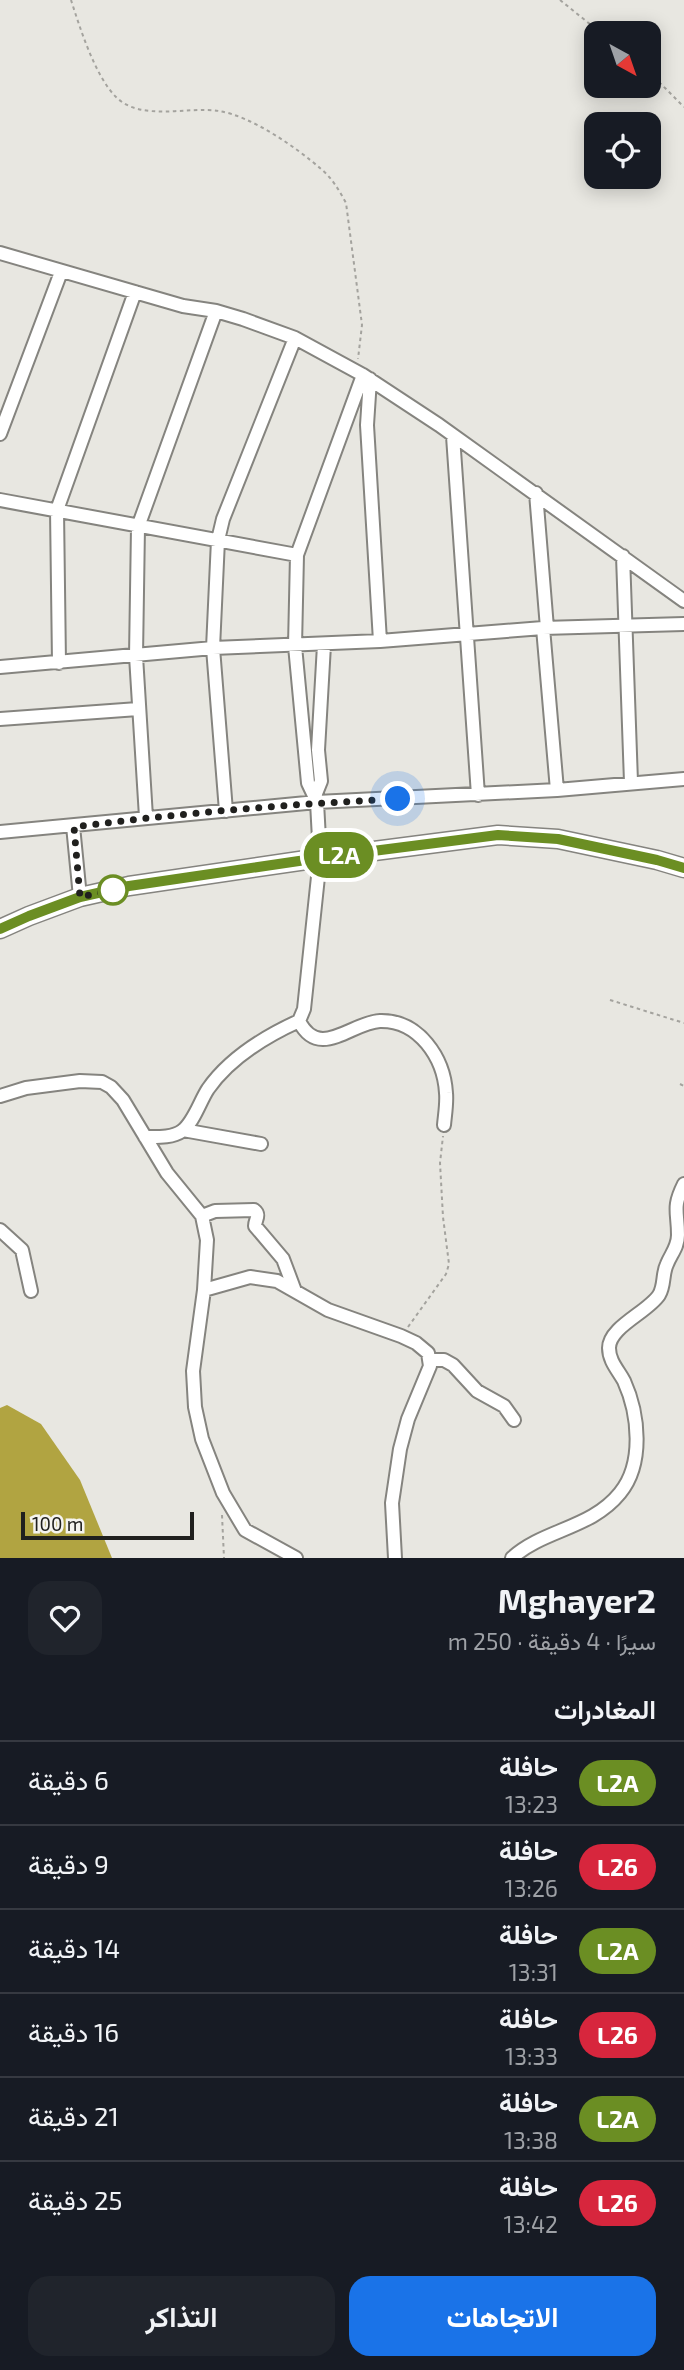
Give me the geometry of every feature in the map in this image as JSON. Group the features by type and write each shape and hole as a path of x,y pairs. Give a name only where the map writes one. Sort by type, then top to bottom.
{"highway":[{"path":"0,929 80,897 129,886 498,835 558,839 684,868"}],"street":[{"path":"0,253 183,306 216,311 295,338 363,375 536,493 684,601"},
{"path":"0,435 61,272"},
{"path":"59,663 57,510 135,292"},
{"path":"146,817 136,656 138,527 216,311"},
{"path":"226,811 213,649 218,540 223,519 295,338"},
{"path":"316,799 308,783 295,646 297,555 363,375"},
{"path":"363,375 380,641"},
{"path":"453,436 478,795"},
{"path":"536,493 557,790"},
{"path":"0,500 297,555"},
{"path":"623,556 631,782"},
{"path":"0,667 213,649 324,645 545,628 684,624"},
{"path":"145,1138 170,1136 183,1130 210,1087 245,1052 274,1032 299,1021 304,1009 320,858 316,799 321,781 318,750 324,645"},
{"path":"0,719 138,709"},
{"path":"0,832 74,827 316,799 478,795 684,779"},
{"path":"74,827 80,897"},
{"path":"299,1021 303,1028 321,1038 341,1036 379,1021 412,1030 437,1056 447,1094 444,1125"},
{"path":"0,1096 26,1088 79,1082 102,1082 111,1087 123,1100 167,1172 202,1216 207,1240 204,1290 193,1371 202,1439 223,1493 245,1530 296,1558"},
{"path":"183,1130 261,1144"},
{"path":"512,1558 524,1549 585,1521 609,1506 631,1474 636,1455 636,1436 631,1404 624,1382 610,1357 610,1342 615,1333 651,1304 659,1294 666,1265 677,1245 676,1201 684,1184"},
{"path":"202,1216 221,1211 254,1210 258,1215 255,1226 283,1259 295,1291"},
{"path":"0,1230 22,1250 31,1291"},
{"path":"204,1290 250,1277 277,1280 328,1311 401,1336 423,1348 430,1360 430,1366 408,1419 400,1448 392,1503 395,1558"},
{"path":"430,1360 444,1360 453,1365 477,1391 504,1406 514,1420"}],"path":[{"path":"71,0 90,55 116,97 145,111 218,111 241,117 321,169 337,187 346,203 362,325 363,375"},
{"path":"560,0 586,21"},
{"path":"662,85 684,107"},
{"path":"610,1000 684,1023"},
{"path":"680,1084 684,1086"},
{"path":"401,1336 446,1275 449,1264 440,1163 444,1125"},
{"path":"223,1493 224,1558"}],"shaded area":[{"path":"7,1405 41,1424 80,1480 112,1558 0,1558 0,1408"}],"bus line":[{"name":"L2A","path":"0,929 80,897 129,886 498,835 558,839 684,868"}],"route":[{"path":"113,890 80,897 74,827 146,817 317,802 398,799"}]}
